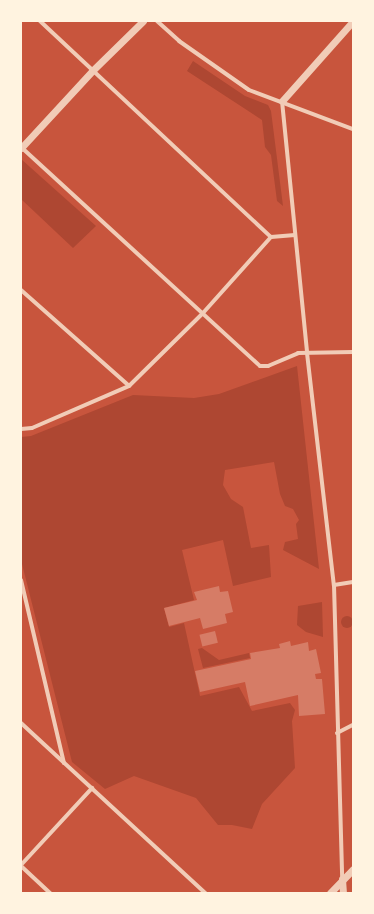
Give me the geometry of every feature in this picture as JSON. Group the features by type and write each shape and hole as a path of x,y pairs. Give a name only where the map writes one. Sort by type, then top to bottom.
{"street":[{"path":"40,21 271,237"},
{"path":"143,21 93,70 21,147 260,366 268,366 298,353 353,352"},
{"path":"158,21 179,41 216,69 249,90 282,101 353,129"},
{"path":"342,893 334,585 307,353 282,101 353,21"},
{"path":"21,429 32,428 129,386 203,313 271,237 295,235"},
{"path":"21,290 129,386"},
{"path":"21,580 64,763"},
{"path":"334,585 353,582"},
{"path":"21,723 204,893"},
{"path":"337,733 353,725"},
{"path":"50,893 21,865 92,788"},
{"path":"330,893 353,869"}],"shaded area":[{"path":"193,61 245,96 268,105 271,111 283,206 277,201 271,155 265,147 262,120 187,71"},
{"path":"21,159 96,226 73,248 21,199"},
{"path":"297,366 319,569 283,550 285,542 298,539 296,524 299,520 293,509 285,506 280,494 274,462 225,470 223,485 231,499 243,507 251,548 269,545 271,577 233,586 223,540 182,550 194,600 164,608 169,627 184,623 200,696 239,687 252,711 290,703 295,710 292,721 295,768 262,804 252,829 232,825 218,825 196,798 134,776 105,789 72,762 21,560 21,437 31,436 133,395 194,398 219,394"},
{"path":"322,602 323,637 306,632 297,625 298,606"},
{"path":"345,616 349,616 353,622 349,628 345,628 341,624 341,620"},
{"path":"202,648 219,660 249,653 250,658 203,668 198,649"}],"building":[{"path":"219,586 220,592 228,591 233,612 225,614 227,623 203,629 200,618 169,626 164,608 197,600 194,592"},
{"path":"215,631 218,643 202,647 199,635"},
{"path":"290,641 291,646 308,642 309,651 316,649 321,673 315,674 316,679 322,679 325,714 299,716 298,695 250,706 245,682 200,692 195,671 251,659 250,653 280,648 279,644"}]}
